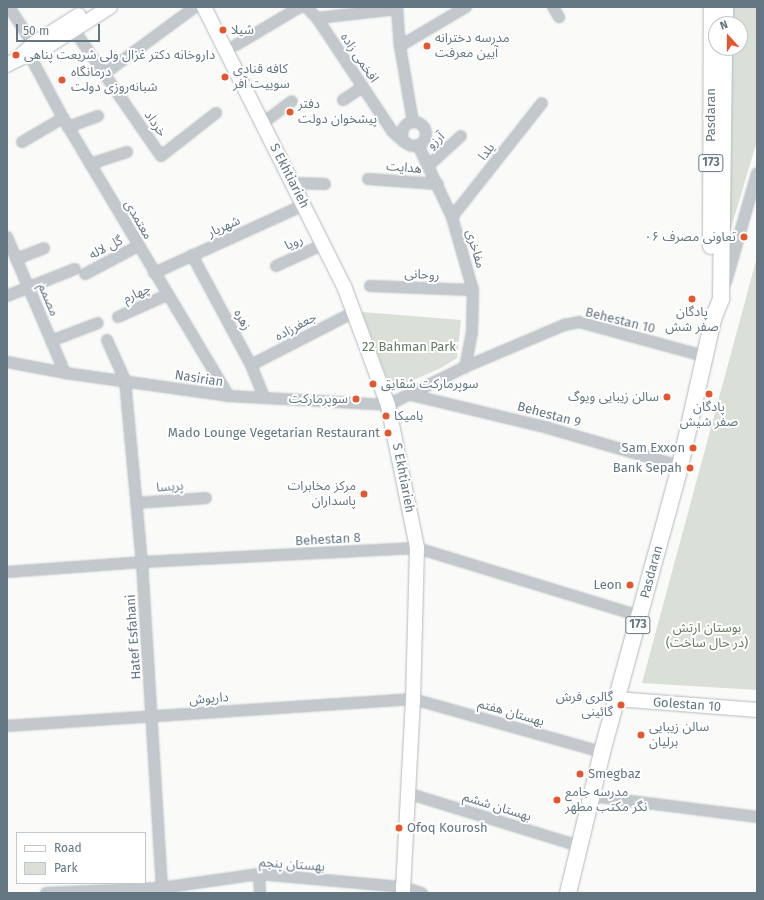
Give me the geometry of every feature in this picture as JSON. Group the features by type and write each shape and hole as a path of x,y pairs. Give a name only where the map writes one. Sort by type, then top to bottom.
{"main road":[{"path":"11,63 92,7"},
{"path":"31,49 48,46 110,7"},
{"name":"S Ekhtiarieh","path":"204,7 344,286 388,405 417,548 403,890"},
{"name":"Pasdaran","path":"712,7 710,298 713,319"},
{"name":"Pasdaran","path":"568,893 602,752 680,466 713,319 721,299 724,56"},
{"name":"Golestan 10","path":"617,699 757,710"}],"street":[{"name":"معتمدی","path":"9,7 31,49 68,127 167,295 229,396"},
{"path":"104,74 195,7"},
{"path":"236,45 300,7"},
{"name":"افخمی زاده","path":"306,7 317,18 392,131 404,142"},
{"path":"400,46 466,7"},
{"path":"553,7 559,18"},
{"path":"317,18 331,12 397,8 400,46 413,122"},
{"name":"خرداد","path":"74,30 161,156 216,113"},
{"path":"343,100 363,87"},
{"path":"263,123 292,101"},
{"name":"یلدا","path":"452,217 542,103"},
{"path":"68,127 98,116"},
{"path":"22,142 63,118"},
{"path":"413,122 421,125 426,132 424,140 418,145 411,146 404,142 402,131 406,125 413,122"},
{"name":"آرزو","path":"429,165 461,136"},
{"name":"مفاخری","path":"418,145 438,184 452,217 473,290 472,332 465,367"},
{"path":"90,164 127,152"},
{"path":"721,299 757,173"},
{"name":"هدایت","path":"368,179 438,184"},
{"path":"293,183 325,184"},
{"name":"شهریار","path":"154,273 304,205"},
{"name":"مصمم","path":"7,237 65,373"},
{"name":"رویا","path":"276,266 324,244"},
{"name":"گل لاله","path":"85,274 138,246"},
{"path":"16,259 44,248"},
{"name":"زهره","path":"192,255 251,365 264,398"},
{"path":"7,296 76,269"},
{"name":"روحانی","path":"370,286 473,290"},
{"name":"چهارم","path":"118,317 167,295"},
{"name":"جعفرزاده","path":"251,365 354,312"},
{"name":"Behestan 10","path":"388,405 411,395 465,367 564,325 579,322 704,356"},
{"path":"52,341 98,323"},
{"name":"Hatef Esfahani","path":"107,340 125,380 142,562 161,890"},
{"name":"Nasirian","path":"7,362 65,373 125,380 229,396 388,405"},
{"name":"Behestan 9","path":"411,395 548,428 680,466"},
{"name":"پریسا","path":"137,503 206,498"},
{"name":"Behestan 8","path":"7,572 142,562 417,548 640,616"},
{"name":"داریوش","path":"7,726 412,699"},
{"name":"بهستان هفتم","path":"412,699 602,752"},
{"name":"بهستان ششم","path":"407,793 579,846"},
{"path":"591,796 757,817"},
{"path":"259,874 260,893"},
{"name":"بهستان پنجم","path":"46,893 161,890 259,874 422,893"}],"green space":[{"path":"730,7 757,7 757,141 728,238 730,56 748,56 748,16 730,16"},
{"name":"بوستان ارتش (در حال ساخت)","path":"757,257 757,690 642,683"},
{"name":"22 Bahman Park","path":"362,312 461,320 457,358 441,368 391,390"}],"place":[{"name":"شیلا","path":"223,30"},
{"name":"مدرسه دخترانه آیین معرفت","path":"427,46"},
{"name":"داروخانه دکتر غزال ولی شریعت پناهی","path":"16,55"},
{"name":"کافه قنادی سوییت آفر","path":"225,77"},
{"name":"درمانگاه شبانه‌روزی دولت","path":"62,80"},
{"name":"دفتر پیشخوان دولت","path":"290,112"},
{"name":"تعاونی مصرف ۰۶","path":"744,237"},
{"name":"پادگان صفر شش","path":"692,299"},
{"name":"سوپرمارکت شقایق","path":"373,384"},
{"name":"پادگان صفر شیش","path":"709,394"},
{"name":"سالن زیبایی ویوگ","path":"667,397"},
{"name":"سوپرمارکت","path":"356,399"},
{"name":"بامیکا","path":"386,416"},
{"name":"Mado Lounge Vegetarian Restaurant","path":"388,433"},
{"name":"Sam Exxon","path":"693,448"},
{"name":"Bank Sepah","path":"690,468"},
{"name":"مرکز مخابرات پاسداران","path":"364,494"},
{"name":"Leon","path":"630,585"},
{"name":"گالری فرش گائینی","path":"621,705"},
{"name":"سالن زیبایی برلیان","path":"641,735"},
{"name":"Smegbaz","path":"580,774"},
{"name":"مدرسه جامع نگر مکتب مطهر","path":"557,800"},
{"name":"Ofoq Kourosh","path":"399,828"}]}
